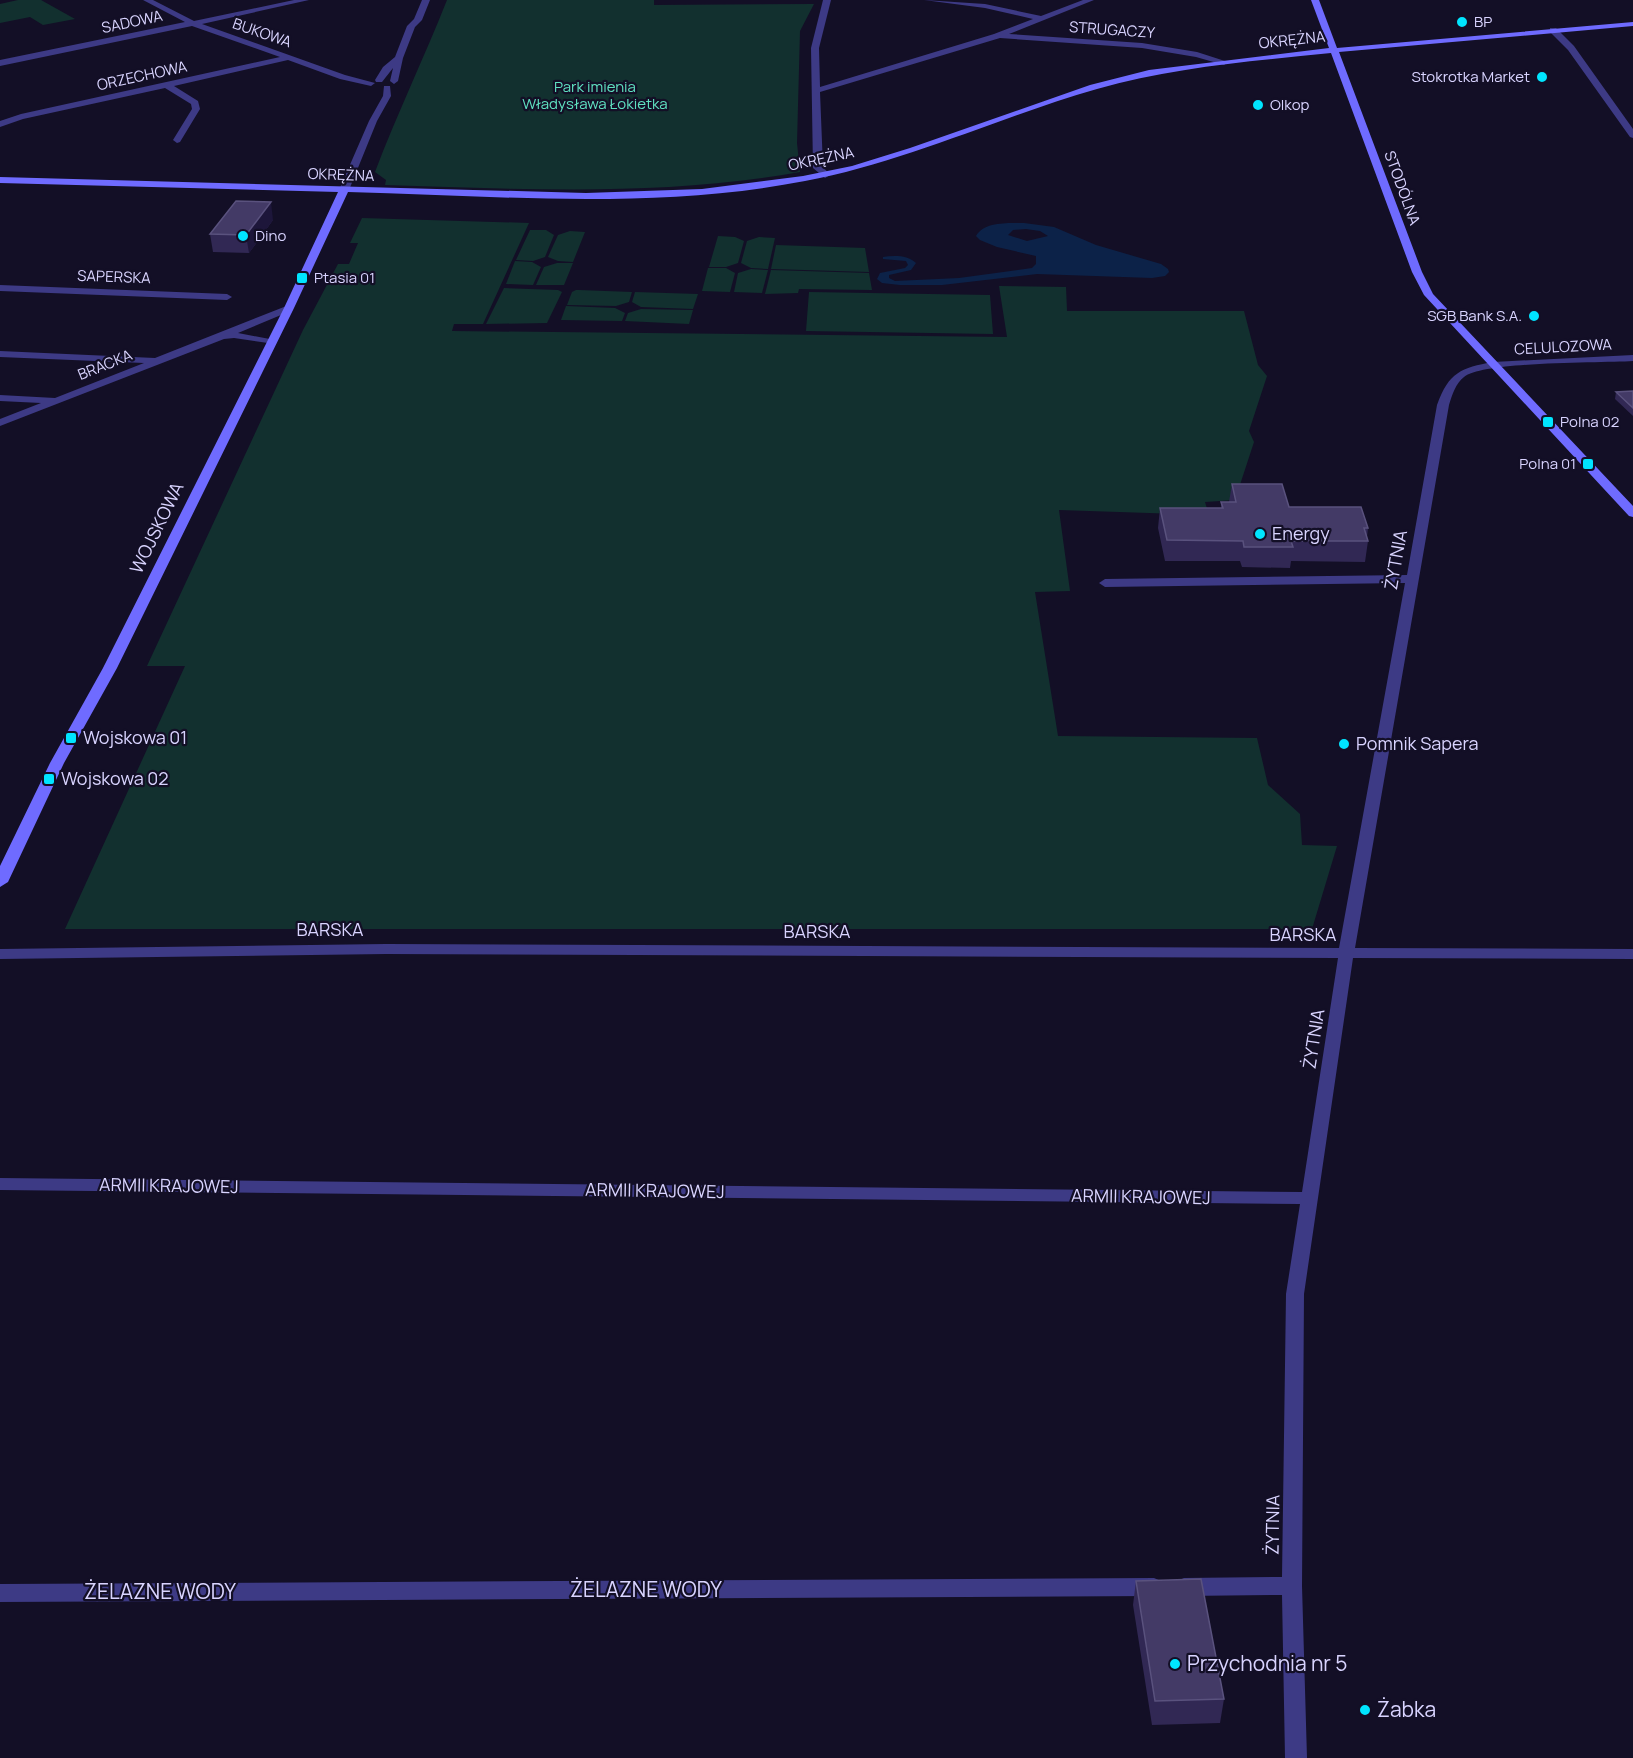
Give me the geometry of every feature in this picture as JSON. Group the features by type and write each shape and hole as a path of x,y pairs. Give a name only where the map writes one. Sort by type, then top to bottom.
{"street":[{"name":"BUKOWA","path":"147,0 192,23 375,88 391,84"},
{"name":"SADOWA","path":"0,63 305,0"},
{"path":"411,26 418,20 426,0"},
{"path":"825,175 818,168 815,38 827,0"},
{"path":"928,0 985,6 1044,19"},
{"path":"816,91 997,36 1089,0"},
{"name":"STODÓLNA","path":"1315,0 1422,283 1429,295 1633,513"},
{"path":"344,190 377,111 387,96 411,26 414,5"},
{"name":"OKRĘŻNA","path":"0,180 637,196 733,189 825,175 905,153 1093,87 1149,74 1224,62 1334,50 1633,24"},
{"path":"1553,30 1570,48 1633,135"},
{"name":"STRUGACZY","path":"997,36 1141,44 1200,54 1224,62"},
{"name":"ORZECHOWA","path":"0,124 21,117 292,57"},
{"path":"377,111 375,88 386,69 399,58"},
{"path":"167,85 195,103 196,109 177,140"},
{"name":"WOJSKOWA","path":"0,882 57,763 110,668 289,308 344,190"},
{"name":"SAPERSKA","path":"0,288 227,297"},
{"name":"BRACKA","path":"0,423 289,308"},
{"name":"BRACKA","path":"222,336 234,335 271,342"},
{"path":"0,354 157,361"},
{"name":"CELULOZOWA","path":"1495,365 1633,358"},
{"name":"ŻYTNIA","path":"1296,1758 1292,1586 1295,1294 1346,954 1445,399 1461,374 1480,367 1495,365"},
{"path":"0,398 57,400"},
{"path":"1105,583 1412,579"},
{"name":"BARSKA","path":"0,954 398,949 1633,954"},
{"name":"ARMII KRAJOWEJ","path":"0,1184 1309,1198"},
{"name":"ŻELAZNE WODY","path":"0,1593 1292,1586"}],"green space":[{"path":"18,0 41,0 75,19 43,25 30,17 0,23 0,4"},
{"name":"Park imienia Władysława Łokietka","path":"447,0 654,0 654,5 814,4 800,31 797,143 800,172 749,180 645,188 541,189 385,185 386,180 375,172"},
{"path":"362,218 529,223 483,324 454,324 452,331 1007,337 999,286 1066,287 1067,311 1244,311 1258,365 1267,376 1249,431 1254,442 1235,500 1205,502 1209,515 1059,510 1070,591 1035,592 1058,736 1257,738 1268,785 1300,814 1302,845 1337,846 1312,929 65,929 185,666 147,666 303,330 338,264 349,264 358,243 350,243"},
{"path":"530,230 546,230 554,235 545,257 533,261 516,260"},
{"path":"570,231 585,232 573,262 558,261 548,257 558,235"},
{"path":"718,236 735,237 744,241 738,263 726,267 709,267"},
{"path":"759,237 775,238 768,269 751,268 741,263 747,241"},
{"path":"776,245 865,248 869,272 771,269"},
{"path":"515,261 532,262 541,267 533,285 506,284"},
{"path":"557,263 573,263 564,285 536,285 544,267"},
{"path":"708,268 726,268 735,273 730,292 702,291"},
{"path":"751,269 768,270 762,293 734,292 738,273"},
{"path":"771,270 869,273 872,290 799,289 798,293 765,294"},
{"path":"504,288 562,292 547,323 486,324"},
{"path":"576,290 632,292 629,302 616,306 567,305 572,292"},
{"path":"635,292 698,294 693,309 641,307 632,302"},
{"path":"809,292 990,295 993,334 806,331"},
{"path":"566,306 615,308 625,313 622,321 561,320"},
{"path":"641,309 693,310 689,324 625,321 628,313"}],"water":[{"path":"1024,223 1054,227 1096,245 1161,264 1169,272 1165,276 1152,278 1037,274 942,285 900,285 882,283 877,279 880,273 905,268 908,265 906,261 883,259 883,257 892,256 905,257 916,263 911,270 889,275 889,278 895,281 959,278 1032,268 1036,264 1036,256 997,247 976,236 991,225","holes":["1013,230 1040,231 1048,236 1027,241 1008,235"]}],"building":[{"path":"236,201 271,202 246,235 210,234"},
{"path":"1633,391 1633,408 1616,392"},
{"path":"1232,484 1282,484 1289,507 1361,507 1368,528 1364,528 1368,541 1291,541 1293,547 1244,547 1243,541 1167,540 1160,508 1223,508 1221,502 1236,502"},
{"name":"Przychodnia nr 5","path":"1201,1579 1224,1699 1155,1701 1136,1581"}],"place":[{"name":"BP","path":"1462,22"},
{"name":"Stokrotka Market","path":"1542,77"},
{"name":"Olkop","path":"1258,105"},
{"name":"Dino","path":"243,236"},
{"name":"Ptasia 01","path":"302,278"},
{"name":"SGB Bank S.A.","path":"1534,316"},
{"name":"Polna 02","path":"1548,422"},
{"name":"Polna 01","path":"1588,464"},
{"name":"Energy","path":"1260,534"},
{"name":"Wojskowa 01","path":"71,738"},
{"name":"Pomnik Sapera","path":"1344,744"},
{"name":"Wojskowa 02","path":"49,779"},
{"name":"Przychodnia nr 5","path":"1175,1664"},
{"name":"Żabka","path":"1365,1710"}]}
